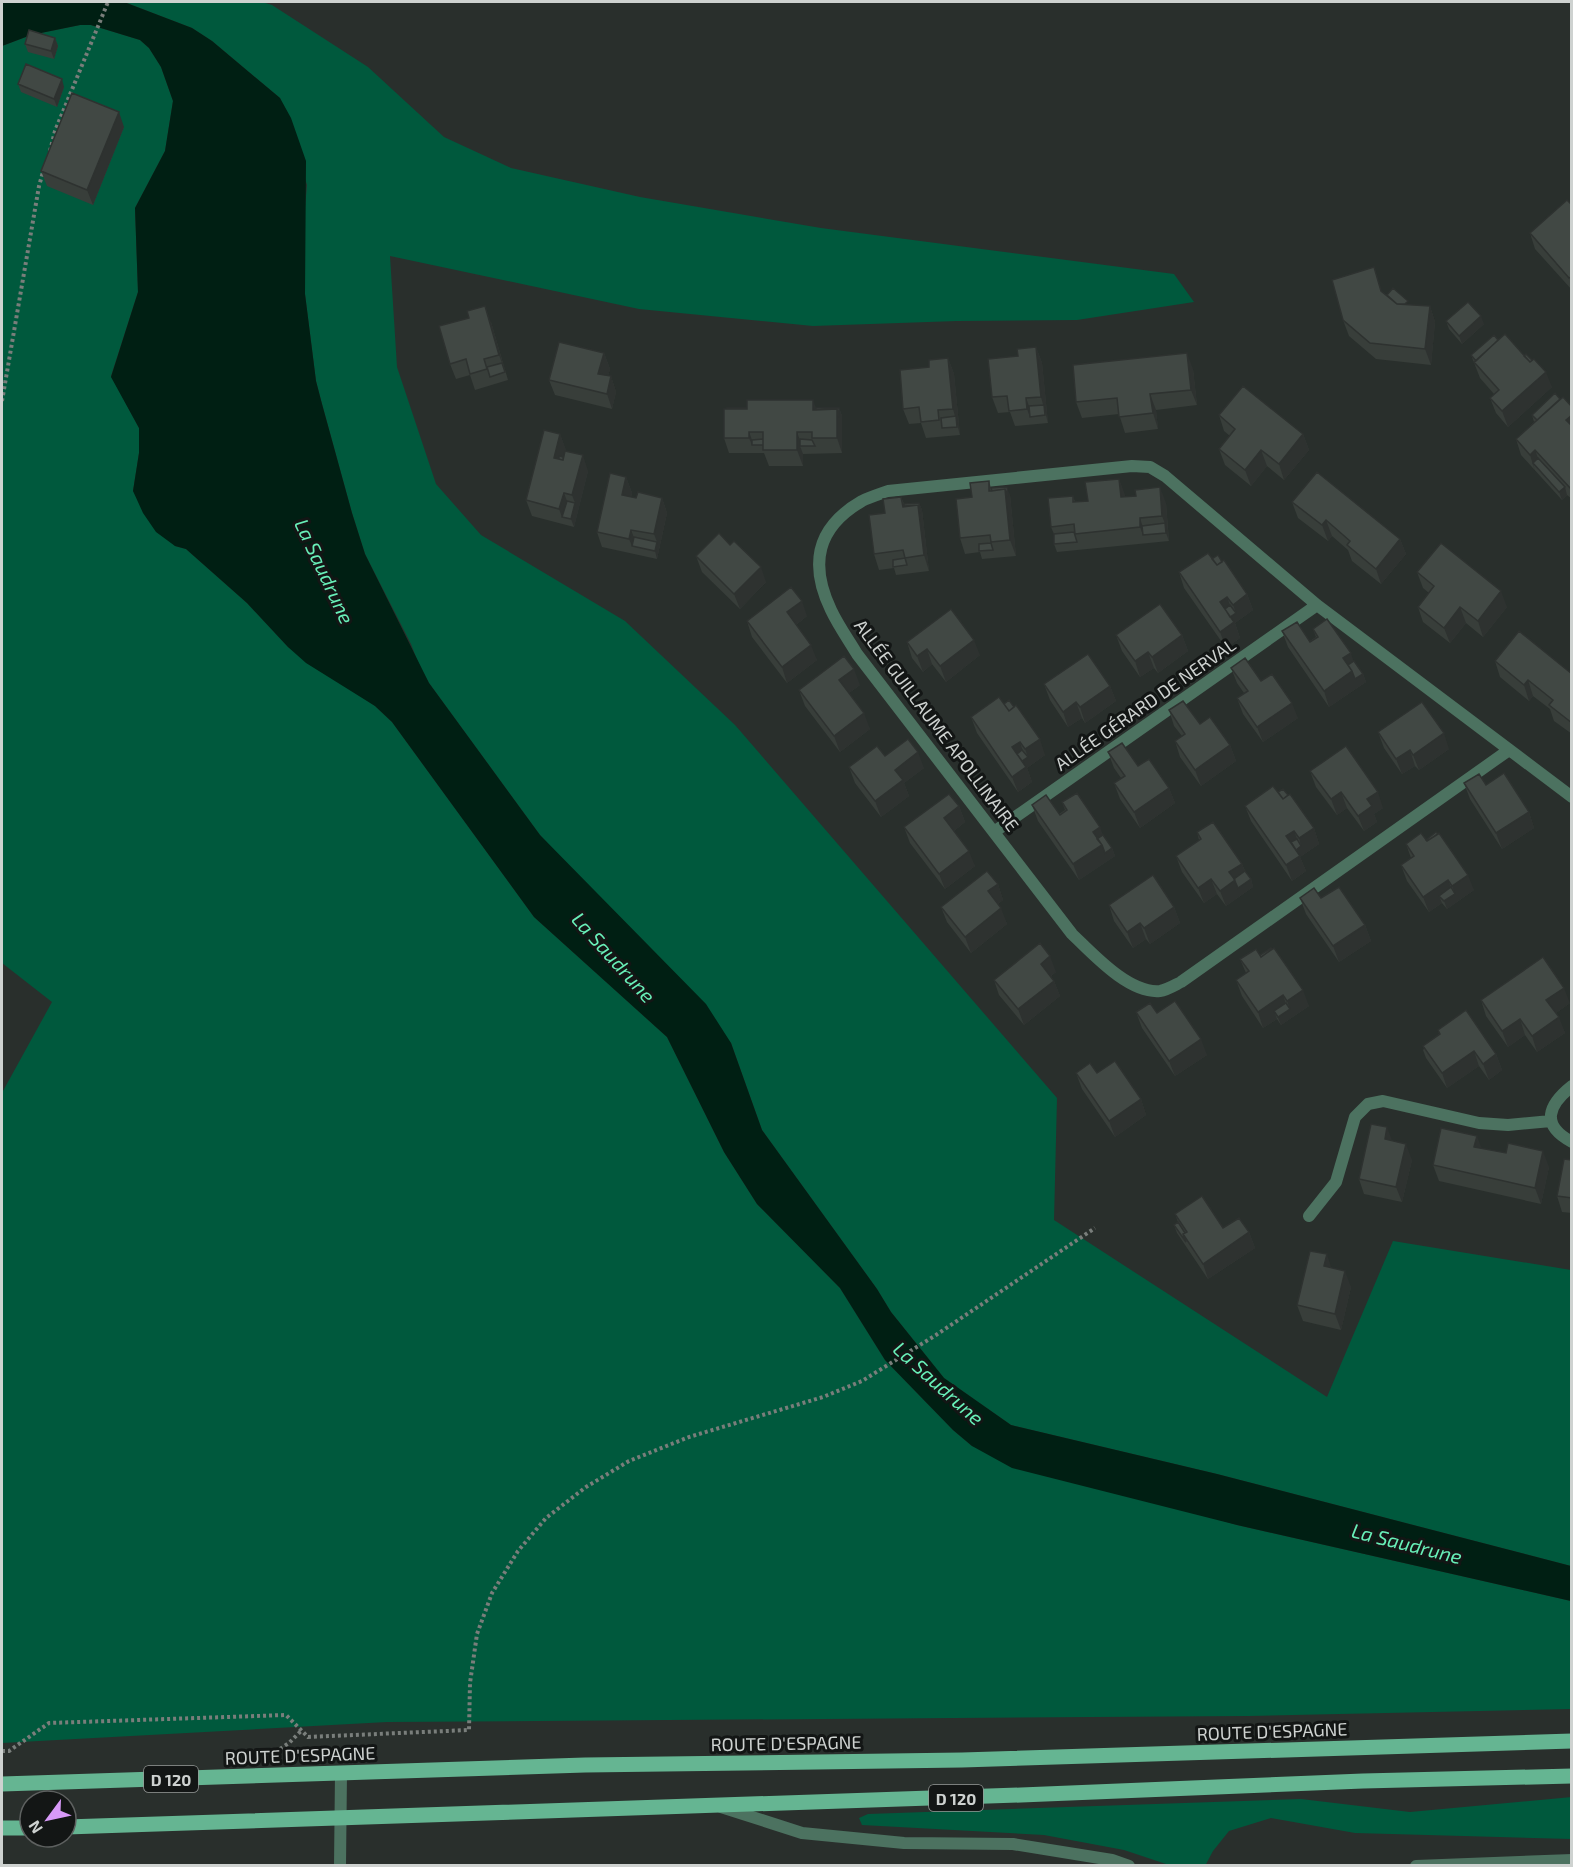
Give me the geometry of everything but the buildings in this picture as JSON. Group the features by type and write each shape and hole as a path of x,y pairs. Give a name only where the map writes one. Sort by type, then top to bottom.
{"main road":[{"name":"ROUTE D'ESPAGNE","path":"2,1784 585,1765 962,1760 1572,1741"},
{"name":"D 120","path":"78,1827 717,1806 1363,1781 1572,1776"},
{"path":"2,1828 18,1828"}],"street":[{"name":"ALLÉE GUILLAUME APOLLINAIRE","path":"1509,750 1181,982 1161,991 1142,989 1120,976 1072,934 857,654 831,610 821,583 818,560 825,535 843,514 864,500 888,491 1132,466 1150,467 1166,476 1317,605 1572,797"},
{"name":"ALLÉE GÉRARD DE NERVAL","path":"994,832 1317,605"},
{"path":"1572,1086 1550,1110 1551,1121 1558,1133 1572,1142"},
{"path":"1309,1216 1336,1182 1355,1116 1368,1104 1383,1101 1479,1123 1508,1125 1551,1121"},
{"path":"340,1866 341,1773"},
{"path":"717,1806 802,1833 904,1843 1013,1844 1112,1860 1128,1866"},
{"path":"1416,1866 1572,1860"}],"path":[{"path":"49,153 55,131 108,2"},
{"path":"2,402 39,186 46,164"},
{"path":"2,1751 9,1751 49,1723 286,1715 308,1737 469,1730 470,1683 477,1634 492,1593 518,1551 546,1518 586,1487 629,1461 689,1437 823,1397 862,1381 936,1335 1095,1228"},
{"path":"277,1751 302,1730"}],"green space":[{"path":"124,2 262,2 272,5 368,67 444,137 511,168 640,197 821,228 1174,274 1194,302 1077,320 813,326 639,309 390,256 397,367 436,484 481,535 625,621 735,725 1057,1098 1054,1220 1327,1397 1393,1241 1571,1270 1571,1566 1217,1474 1011,1425 944,1378 891,1312 877,1289 762,1130 731,1043 540,835 429,683 365,554 316,381 305,294 307,185 280,98 212,41 192,28"},
{"path":"80,25 91,25 140,40 149,48 161,67 173,101 165,151 135,208 138,292 111,376 139,428 139,453 133,491 175,546 186,549 247,603 288,647 375,706 392,722 534,917 667,1037 724,1152 757,1204 840,1288 885,1360 953,1430 972,1446 1237,1525 1571,1601 1571,1709 1248,1716 387,1722 2,1743 3,1091 52,1002 2,963 2,46 31,35"},
{"path":"1572,1797 1571,1839 1355,1833 1271,1818 1229,1831 1213,1851 1205,1866 1169,1865 1124,1850 1044,1835 862,1825 859,1818 868,1814 1301,1799 1410,1812"}],"water":[{"name":"La Saudrune","path":"2,2 124,2 192,28 212,41 280,98 291,118 306,161 305,294 316,381 365,554 429,683 540,835 706,1004 731,1043 762,1130 877,1289 891,1312 944,1378 1011,1425 1217,1474 1571,1566 1571,1601 1237,1525 1012,1468 972,1446 953,1430 885,1360 840,1288 757,1204 724,1152 667,1037 534,917 392,722 375,706 306,663 247,603 186,549 175,546 156,532 143,513 133,491 139,453 139,428 111,377 138,292 135,208 165,151 173,101 161,67 149,48 140,40 91,25 80,25 31,35 2,46"}]}
